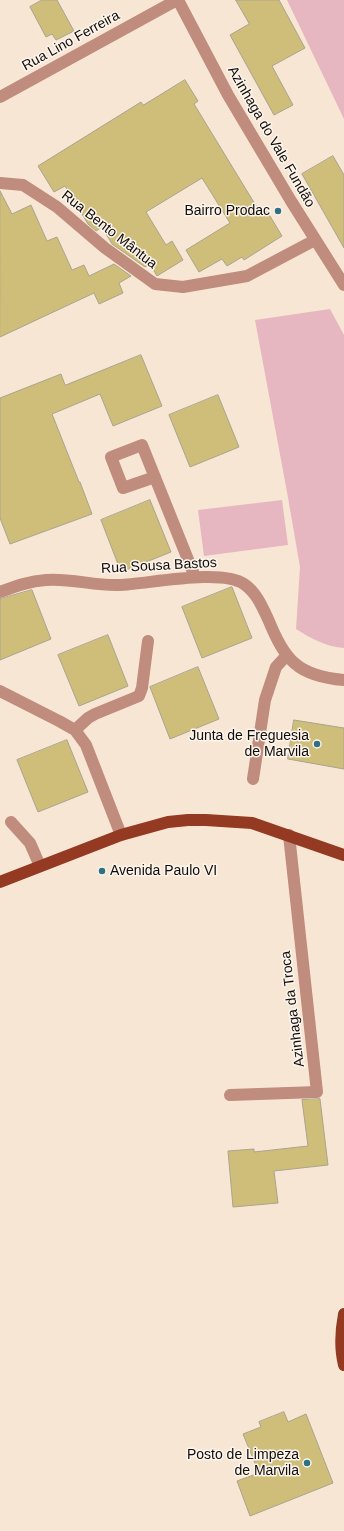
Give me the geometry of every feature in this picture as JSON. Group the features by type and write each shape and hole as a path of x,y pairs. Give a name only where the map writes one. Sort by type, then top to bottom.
{"main road":[{"path":"0,882 121,835 168,822 206,820 252,824 344,855"},
{"path":"344,1314 341,1343 344,1365"}],"street":[{"name":"Rua Lino Ferreira","path":"0,97 177,0"},
{"name":"Azinhaga do Vale Fundão","path":"177,0 228,94 290,201 344,285"},
{"name":"Rua Bento Mântua","path":"0,183 23,185 57,207 105,248 155,284 183,287 247,276 315,240"},
{"path":"155,477 195,578"},
{"name":"Rua Sousa Bastos","path":"0,592 22,584 46,580 64,580 92,584 118,585 195,578 228,578 241,582 259,600 276,639 296,665 314,675 344,680"},
{"path":"75,730 88,718 139,696 142,688 148,641"},
{"path":"253,779 265,700 276,667 287,655"},
{"path":"0,691 75,730 88,750 121,835"},
{"path":"11,822 30,843 40,866"},
{"name":"Azinhaga da Troca","path":"230,1095 317,1092 288,835"}],"shaded area":[{"path":"287,0 344,0 344,119"},
{"path":"330,309 344,335 344,648 319,642 296,629 300,567 255,320"},
{"path":"282,500 288,545 204,556 198,510"}],"building":[{"path":"42,0 57,0 74,31 56,40 52,34 46,37 30,7"},
{"path":"236,0 279,0 305,48 272,66 293,105 274,115 230,35 249,24"},
{"path":"185,80 198,101 194,104 261,214 267,211 282,236 244,260 242,257 227,266 222,259 199,272 186,250 230,223 202,178 146,212 166,245 172,241 183,260 157,276 150,264 145,267 112,244 102,227 96,231 88,224 65,186 54,192 38,166 141,102 143,105"},
{"path":"333,156 344,175 344,248 302,174"},
{"path":"0,191 12,214 31,205 47,241 57,237 72,270 84,265 89,276 114,264 131,276 119,283 123,293 99,304 94,293 0,337"},
{"path":"141,355 162,406 113,426 100,394 52,414 92,514 10,544 0,518 0,398 61,374 65,385"},
{"path":"218,395 239,447 190,467 169,415"},
{"path":"150,500 171,552 121,572 101,520"},
{"path":"232,587 252,638 202,658 182,607"},
{"path":"32,590 51,639 0,660 0,599"},
{"path":"108,635 128,686 79,706 58,655"},
{"path":"198,667 219,719 170,739 150,687"},
{"name":"Junta de Freguesia de Marvila","path":"294,720 344,728 344,769 288,759"},
{"path":"67,740 88,792 38,812 17,760"},
{"path":"320,1099 328,1165 274,1171 278,1203 233,1207 228,1151 254,1149 254,1152 308,1146 302,1100"},
{"name":"Posto de Limpeza de Marvila","path":"284,1412 288,1422 306,1414 333,1483 250,1516 237,1481 259,1473 243,1434 261,1427 259,1422"}],"place":[{"name":"Bairro Prodac","path":"278,211"},
{"name":"Junta de Freguesia de Marvila","path":"317,744"},
{"name":"Avenida Paulo VI","path":"102,871"},
{"name":"Posto de Limpeza de Marvila","path":"307,1463"}]}
